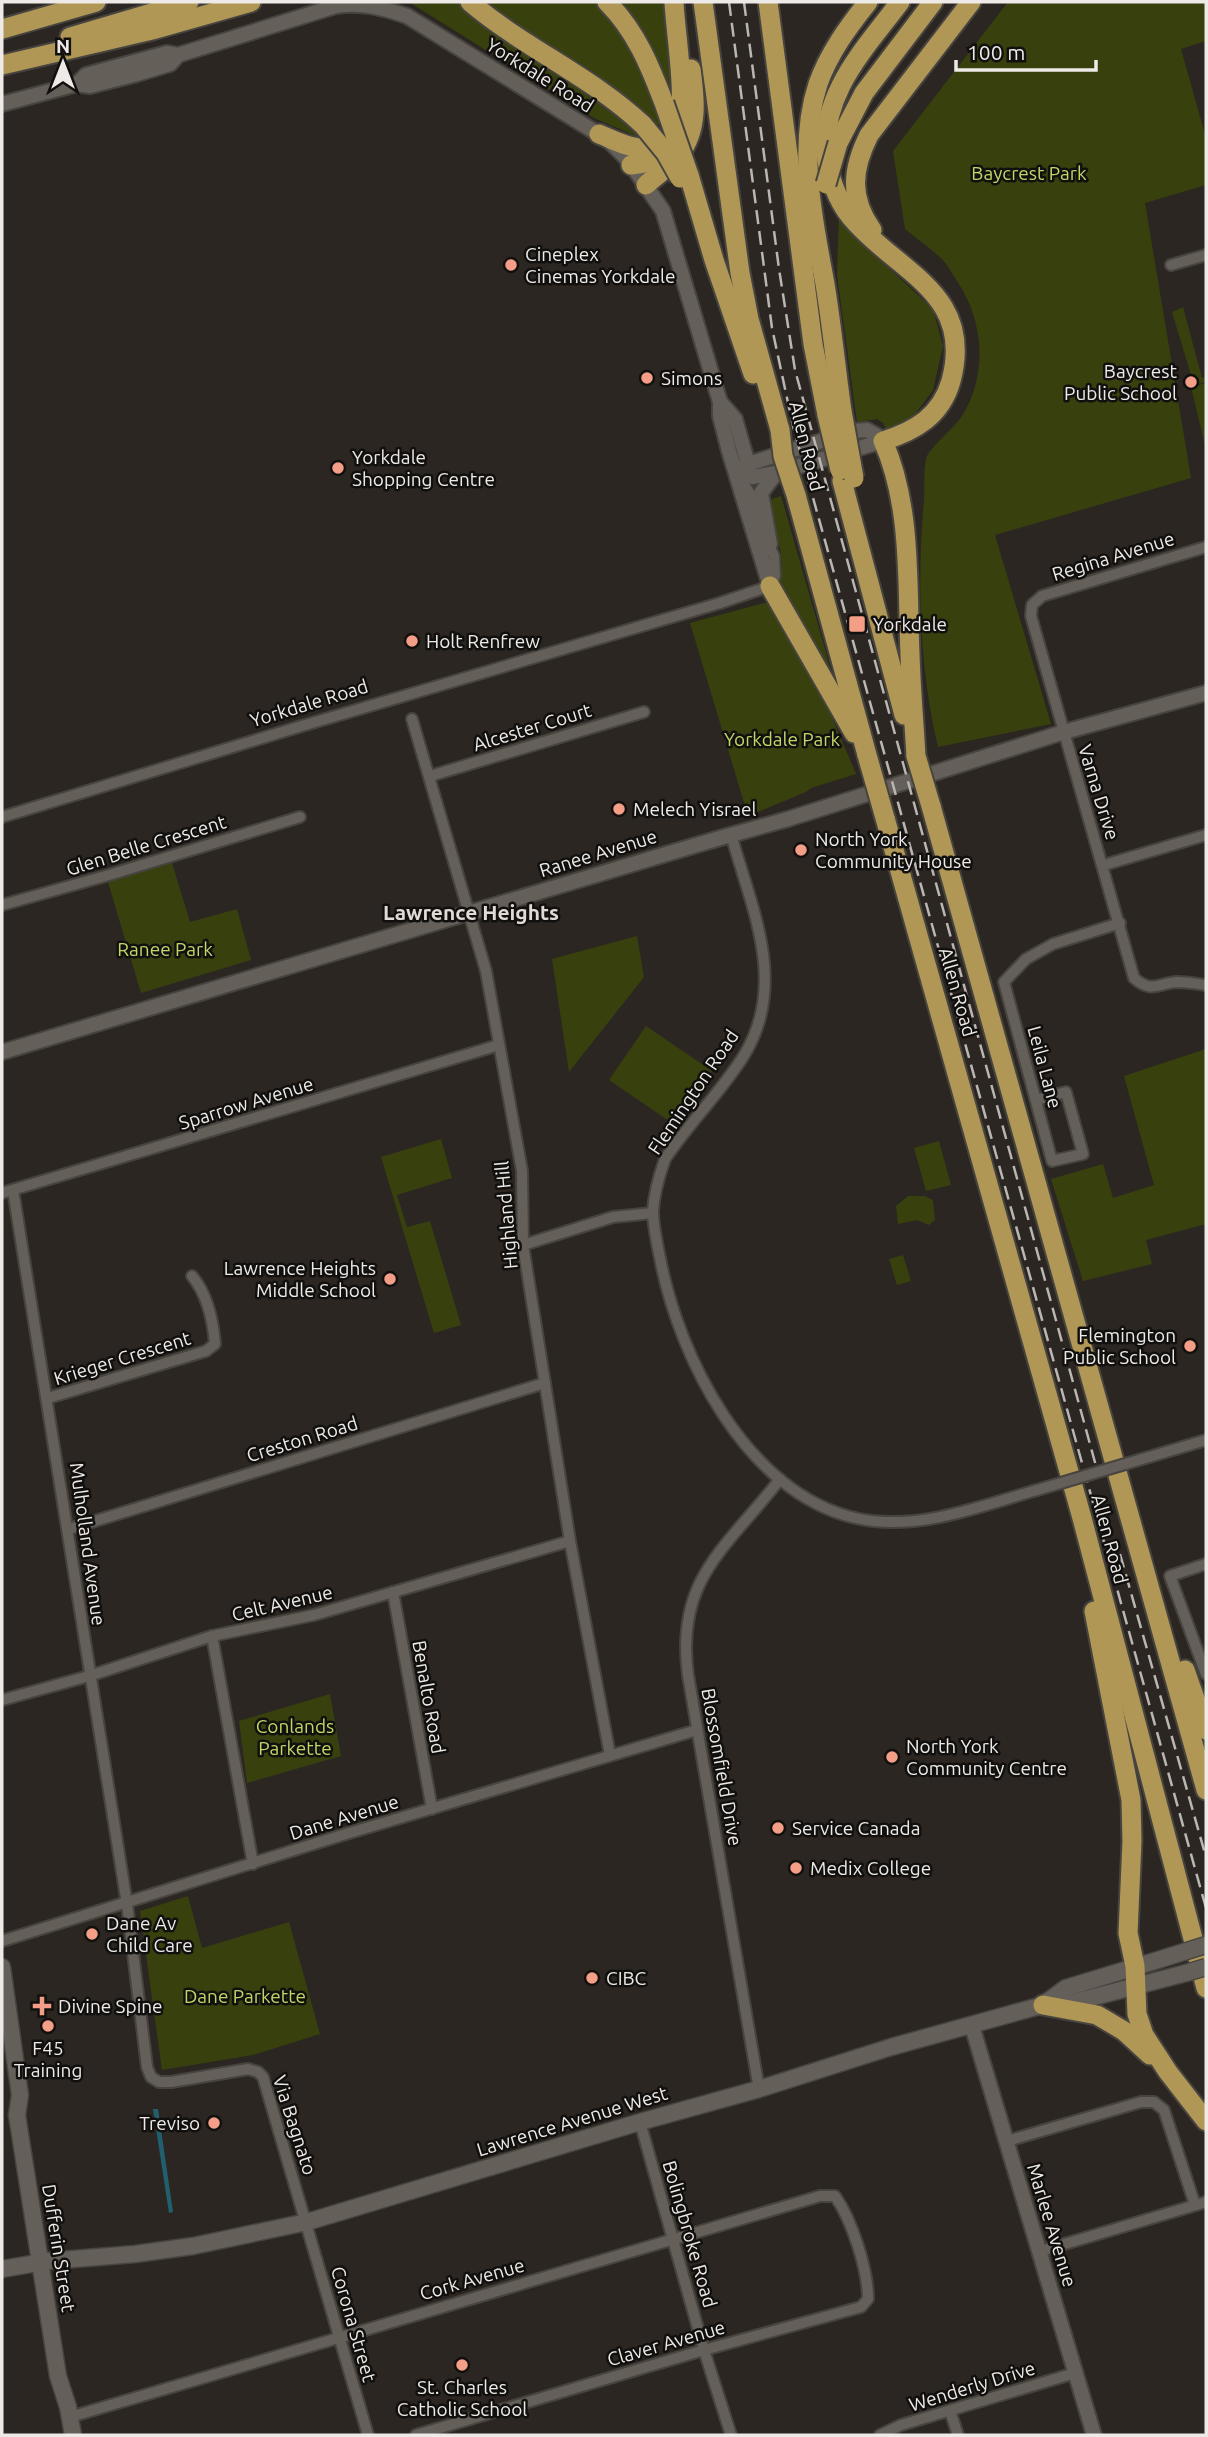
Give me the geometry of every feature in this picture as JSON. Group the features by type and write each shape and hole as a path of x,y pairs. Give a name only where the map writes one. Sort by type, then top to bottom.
{"highway":[{"path":"2,29 96,2"},
{"path":"2,57 189,2"},
{"path":"2,65 152,30 251,2"},
{"path":"470,2 518,40 617,102 643,125 685,178"},
{"path":"607,2 633,33 654,76 685,178 775,431"},
{"path":"600,134 631,146 645,148 660,144 677,129 681,103 674,2"},
{"path":"646,185 680,154 691,131 695,113 695,95 681,2"},
{"name":"Allen Road","path":"703,2 740,273 780,465 796,495 1082,1518 1206,1988"},
{"name":"Allen Road","path":"768,2 813,344 834,413 870,589 1206,1790"},
{"path":"825,285 808,168 808,126 825,66 840,39 867,2"},
{"path":"900,2 852,65 837,90 829,117 826,145 831,177 842,205 855,223 923,281 942,303 950,325 954,360 950,384 933,414 912,431 883,441 897,487 905,539 916,756"},
{"path":"834,413 825,285 823,215 826,184 838,143 864,93 933,2"},
{"path":"898,260 882,243 863,215 856,193 856,165 869,135 971,2"},
{"path":"631,164 658,161 680,154"},
{"path":"770,586 867,755"},
{"path":"1126,1504 1206,1730"},
{"path":"1082,1518 1076,1531 1131,1800 1128,1933 1135,1966 1136,2005 1140,2025 1168,2072 1206,2121"},
{"path":"1044,2005 1097,2015 1111,2022 1135,2040 1168,2072"}],"main road":[{"name":"Lawrence Avenue West","path":"1044,2005 1066,1987 1206,1945"},
{"name":"Dufferin Street","path":"2,1967 20,2095 18,2115 67,2375 73,2435"},
{"name":"Lawrence Avenue West","path":"2,2269 96,2264 107,2257 193,2246 307,2222 759,2089 870,2053 1044,2005 1071,2003 1206,1967"},
{"name":"Lawrence Avenue West","path":"2,2276 45,2266"}],"street":[{"name":"Yorkdale Road","path":"2,104 77,84 90,86 136,74 170,64 178,55 336,6 356,3 377,6 408,16 600,134 631,164 663,211 720,402 720,416 742,468 760,527 770,544 776,566 770,586"},
{"path":"1171,265 1206,255"},
{"path":"742,468 860,430 872,432 883,441"},
{"path":"742,468 752,477 780,465 883,441"},
{"path":"770,544 761,493 780,465"},
{"name":"Yorkdale Road","path":"742,468 770,586"},
{"name":"Regina Avenue","path":"1032,605 1042,596 1206,547"},
{"name":"Yorkdale Road","path":"2,817 770,586"},
{"name":"Varna Drive","path":"1032,605 1031,615 1135,978 1143,985 1158,987 1176,982 1206,985"},
{"name":"Ranee Avenue","path":"2,1052 788,819 1064,732 1206,693"},
{"name":"Alcester Court","path":"430,776 644,712"},
{"name":"Highland Hill","path":"412,719 485,971 522,1171 523,1245 570,1541 610,1755"},
{"name":"Glen Belle Crescent","path":"2,905 109,876 300,817"},
{"name":"Flemington Road","path":"731,834 763,948 766,971 760,1017 743,1057 666,1159 658,1178 653,1213 667,1290 678,1325 694,1364 724,1416 780,1479 806,1497 836,1511 865,1520 895,1523 925,1521 956,1514 1206,1440"},
{"path":"1104,865 1206,835"},
{"name":"Leila Lane","path":"1036,1100 1066,1092 1083,1154 1052,1161 1004,982 1026,959 1053,944 1120,923"},
{"name":"Sparrow Avenue","path":"7,1191 499,1045"},
{"name":"Mulholland Avenue","path":"7,1191 48,1398 89,1676 127,1903"},
{"path":"523,1245 613,1217 653,1213"},
{"name":"Krieger Crescent","path":"48,1398 206,1351 215,1344 214,1327 202,1288 192,1276"},
{"name":"Creston Road","path":"69,1529 545,1383"},
{"name":"Blossomfield Drive","path":"759,2089 697,1730 685,1644 686,1625 693,1596 715,1556 780,1479"},
{"name":"Celt Avenue","path":"2,1700 89,1676 212,1636 301,1618 570,1541"},
{"path":"1206,1564 1170,1576 1206,1674"},
{"name":"Benalto Road","path":"393,1592 432,1808"},
{"path":"212,1636 253,1864"},
{"name":"Dane Avenue","path":"2,1941 432,1808 697,1730"},
{"name":"Via Bagnato","path":"127,1903 147,2067 151,2077 165,2082 248,2069 261,2074 307,2222"},
{"name":"Marlee Avenue","path":"972,2026 1094,2435"},
{"path":"1007,2141 1141,2102 1154,2102 1164,2110 1202,2203 1041,2251"},
{"name":"Bolingbroke Road","path":"640,2122 704,2350 731,2435"},
{"name":"Cork Avenue","path":"69,2412 820,2196 835,2196 841,2204 856,2243"},
{"name":"Corona Street","path":"307,2222 368,2435"},
{"name":"Claver Avenue","path":"416,2435 861,2307 869,2299 869,2286 856,2243"},
{"name":"Wenderly Drive","path":"880,2435 901,2425 1075,2373"},
{"path":"950,2411 958,2435"}],"green space":[{"path":"409,2 460,2 516,47 618,114 645,140 594,118"},
{"path":"481,2 595,2 615,23 632,47 661,120 656,130"},
{"path":"614,2 667,2 675,116"},
{"name":"Baycrest Park","path":"1008,2 1206,2 1206,41 1181,49 1206,138 1206,185 1145,203 1191,478 995,535 1051,724 938,747 927,686 921,624 925,466 929,452 962,416 970,400 976,383 979,348 973,313 957,281 942,259 905,229 893,151"},
{"path":"839,213 855,237 933,309 943,346 933,390 913,417 887,430 877,419 857,422 837,274"},
{"path":"1183,307 1202,378 1206,377 1206,382 1194,385 1172,312"},
{"path":"1206,383 1206,449 1191,387"},
{"path":"781,496 835,684 776,584 782,570 781,553 766,501"},
{"name":"Yorkdale Park","path":"768,602 815,677 856,774 811,788 748,816 690,623"},
{"name":"Ranee Park","path":"172,863 190,922 237,909 251,960 141,993 108,882"},
{"path":"637,936 644,977 569,1072 552,959"},
{"path":"646,1026 712,1071 675,1125 609,1080"},
{"path":"1206,1049 1206,1224 1146,1240 1152,1264 1083,1281 1051,1179 1103,1164 1113,1198 1154,1185 1124,1076"},
{"path":"441,1139 452,1178 397,1195 407,1227 430,1221 461,1325 434,1333 381,1157"},
{"path":"939,1141 951,1185 926,1191 914,1148"},
{"path":"908,1196 924,1196 933,1200 935,1220 929,1225 917,1220 898,1224 896,1206"},
{"path":"903,1255 911,1281 897,1285 889,1259"},
{"name":"Conlands Parkette","path":"330,1694 341,1756 247,1783 239,1721"},
{"name":"Dane Parkette","path":"188,1896 202,1948 289,1922 320,2034 253,2055 162,2070 140,1911"}],"water":[{"path":"153,2109 158,2109 173,2212 169,2213"}],"railway":[{"path":"729,2 772,328 793,426 1206,1908"},
{"path":"744,2 795,370 1096,1466"},
{"path":"1120,1554 1206,1857"}],"place":[{"name":"Cineplex Cinemas Yorkdale","path":"511,265"},
{"name":"Simons","path":"647,378"},
{"name":"Baycrest Public School","path":"1191,382"},
{"name":"Yorkdale Shopping Centre","path":"338,468"},
{"name":"Yorkdale","path":"857,624"},
{"name":"Holt Renfrew","path":"412,641"},
{"name":"Melech Yisrael","path":"619,809"},
{"name":"North York Community House","path":"801,850"},
{"name":"Lawrence Heights Middle School","path":"390,1279"},
{"name":"Flemington Public School","path":"1190,1346"},
{"name":"North York Community Centre","path":"892,1757"},
{"name":"Service Canada","path":"778,1828"},
{"name":"Medix College","path":"796,1868"},
{"name":"Dane Av Child Care","path":"92,1934"},
{"name":"CIBC","path":"592,1978"},
{"name":"Divine Spine","path":"42,2006"},
{"name":"F45 Training","path":"48,2026"},
{"name":"Treviso","path":"214,2123"},
{"name":"St. Charles Catholic School","path":"462,2365"}],"district":[{"name":"Lawrence Heights","path":"471,913"}]}
